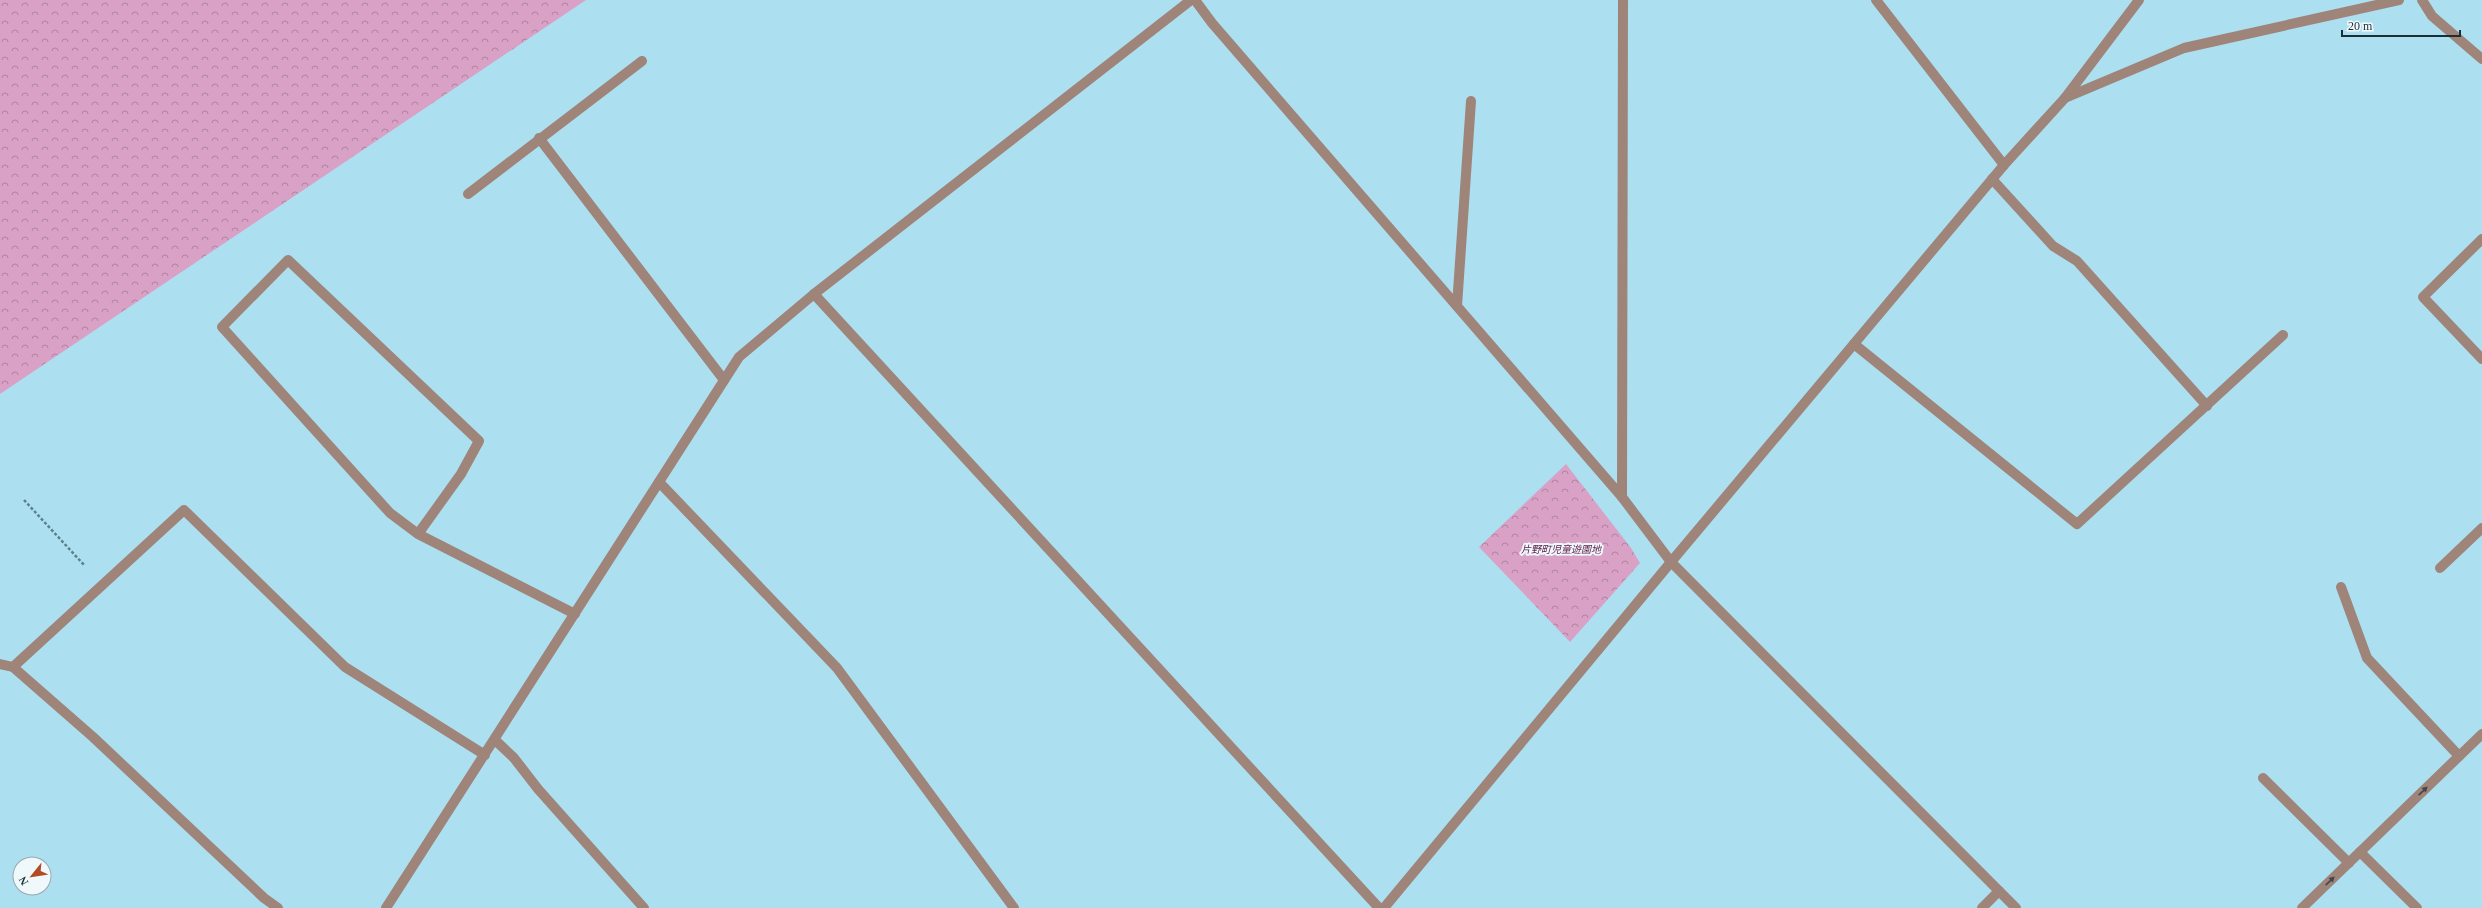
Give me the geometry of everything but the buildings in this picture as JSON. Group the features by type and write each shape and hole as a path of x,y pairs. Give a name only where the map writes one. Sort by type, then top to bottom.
{"street":[{"path":"1622,497 1623,0"},
{"path":"1876,0 2004,165"},
{"path":"1384,908 1671,562 2004,165 2065,98 2139,0"},
{"path":"2065,98 2184,48 2399,0"},
{"path":"2422,0 2432,16 2482,59"},
{"path":"386,908 739,357 814,294 1189,1 1212,23 1622,497 1671,562 2016,908"},
{"path":"468,194 539,138 642,61"},
{"path":"1457,306 1471,101"},
{"path":"539,138 724,380"},
{"path":"1992,180 2053,246 2077,261 2207,406"},
{"path":"2482,240 2422,297 2482,359"},
{"path":"418,534 461,474 479,441 288,260 222,327 390,513 418,534 575,614"},
{"path":"814,294 1379,908"},
{"path":"1854,344 2077,524 2283,335"},
{"path":"659,482 837,668 1014,908"},
{"path":"14,667 184,510 345,667 485,755"},
{"path":"2440,568 2482,528"},
{"path":"2341,587 2367,658 2459,756"},
{"path":"0,664 14,667 93,737 264,898 278,908"},
{"path":"2302,908 2482,734"},
{"path":"495,740 514,758 538,789 644,908"},
{"path":"2263,778 2349,863"},
{"path":"2360,852 2417,908"},
{"path":"1982,908 1999,891"}],"path":[{"path":"24,500 103,584"}],"green space":[{"path":"0,0 586,0 0,394"},
{"name":"片野町児童遊園地","path":"1566,464 1631,548 1640,563 1570,642 1479,547"}]}
